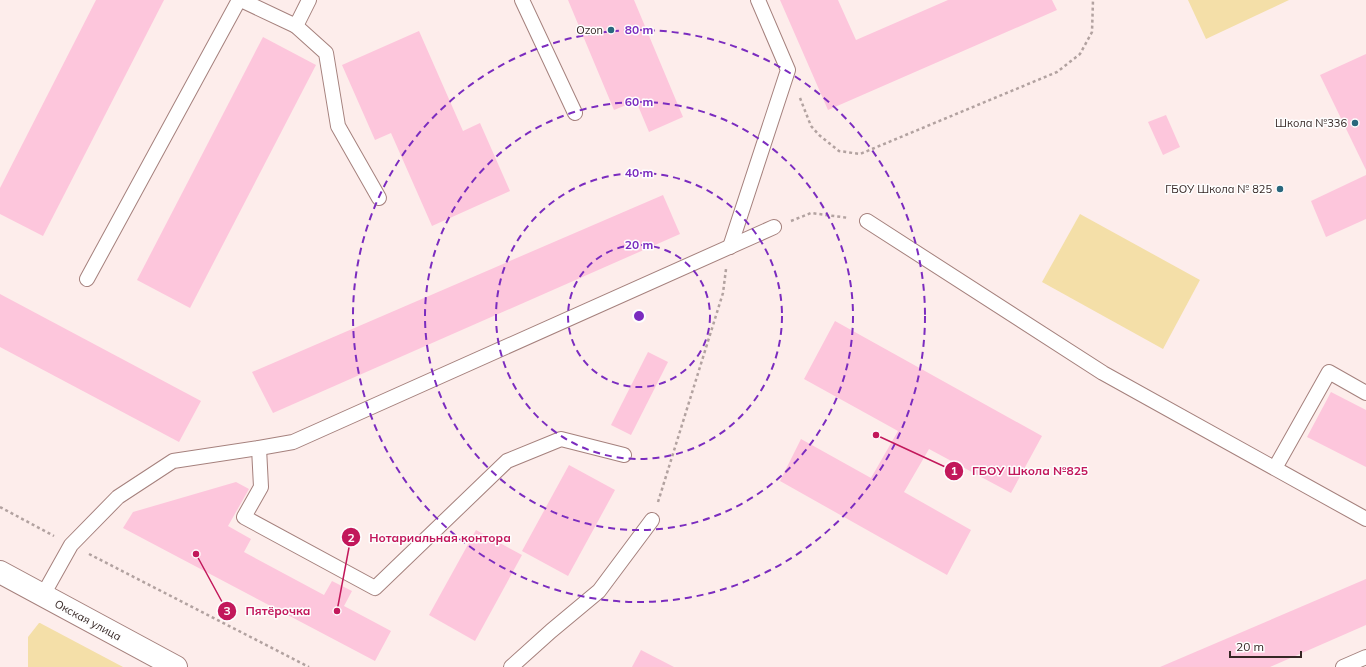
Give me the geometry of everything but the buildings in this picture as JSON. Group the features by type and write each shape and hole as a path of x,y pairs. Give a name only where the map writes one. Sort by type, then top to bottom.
{"main road":[{"name":"Окская улица","path":"0,572 176,667"}],"lane":[{"path":"87,278 240,0 296,26 326,53 338,126 378,198"},
{"path":"296,26 309,0"},
{"path":"522,0 575,113"},
{"path":"730,247 788,70 758,0"},
{"path":"867,221 1103,373 1366,519"},
{"path":"43,595 71,545 118,497 172,461 293,442 774,227"},
{"path":"1275,468 1329,372 1366,393"},
{"path":"258,448 261,487 244,518 375,588 507,461 561,439 624,455"},
{"path":"511,667 551,631 599,592 652,520"},
{"path":"1343,667 1366,657"}],"path":[{"path":"788,70 811,126 818,135 838,152 860,154 1057,72 1080,54 1092,32 1093,0"},
{"path":"774,227 811,213 867,221"},
{"path":"652,520 722,293 730,247"},
{"path":"0,507 309,667"}],"shaded area":[{"path":"1188,0 1289,0 1206,39"},
{"path":"1080,214 1200,280 1163,349 1042,282"},
{"path":"39,623 123,667 28,667 28,637"}],"place":[{"name":"Ozon","path":"611,30"},
{"name":"Школа №336","path":"1355,123"},
{"name":"ГБОУ Школа № 825","path":"1280,189"},
{"name":"ГБОУ Школа №825","path":"876,435"},
{"name":"Пятёрочка","path":"196,554"},
{"name":"Нотариальная контора","path":"337,611"}]}
